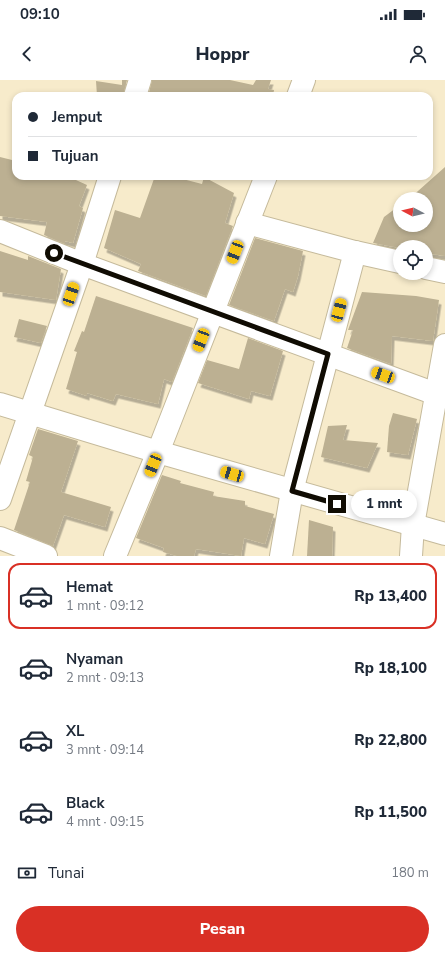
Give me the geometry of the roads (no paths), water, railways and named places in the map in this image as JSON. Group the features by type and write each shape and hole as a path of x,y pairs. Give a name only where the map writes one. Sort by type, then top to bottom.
{"street":[{"path":"136,92 140,80"},
{"path":"300,92 304,80"},
{"path":"0,499 82,264 109,180"},
{"path":"116,556 264,180"},
{"path":"247,223 355,252 393,260"},
{"path":"0,231 82,264 436,394"},
{"path":"280,556 292,491 355,252"},
{"path":"433,269 445,272"},
{"path":"411,556 413,525 445,345"},
{"path":"0,404 158,452 445,534"},
{"path":"0,538 46,556"}]}
